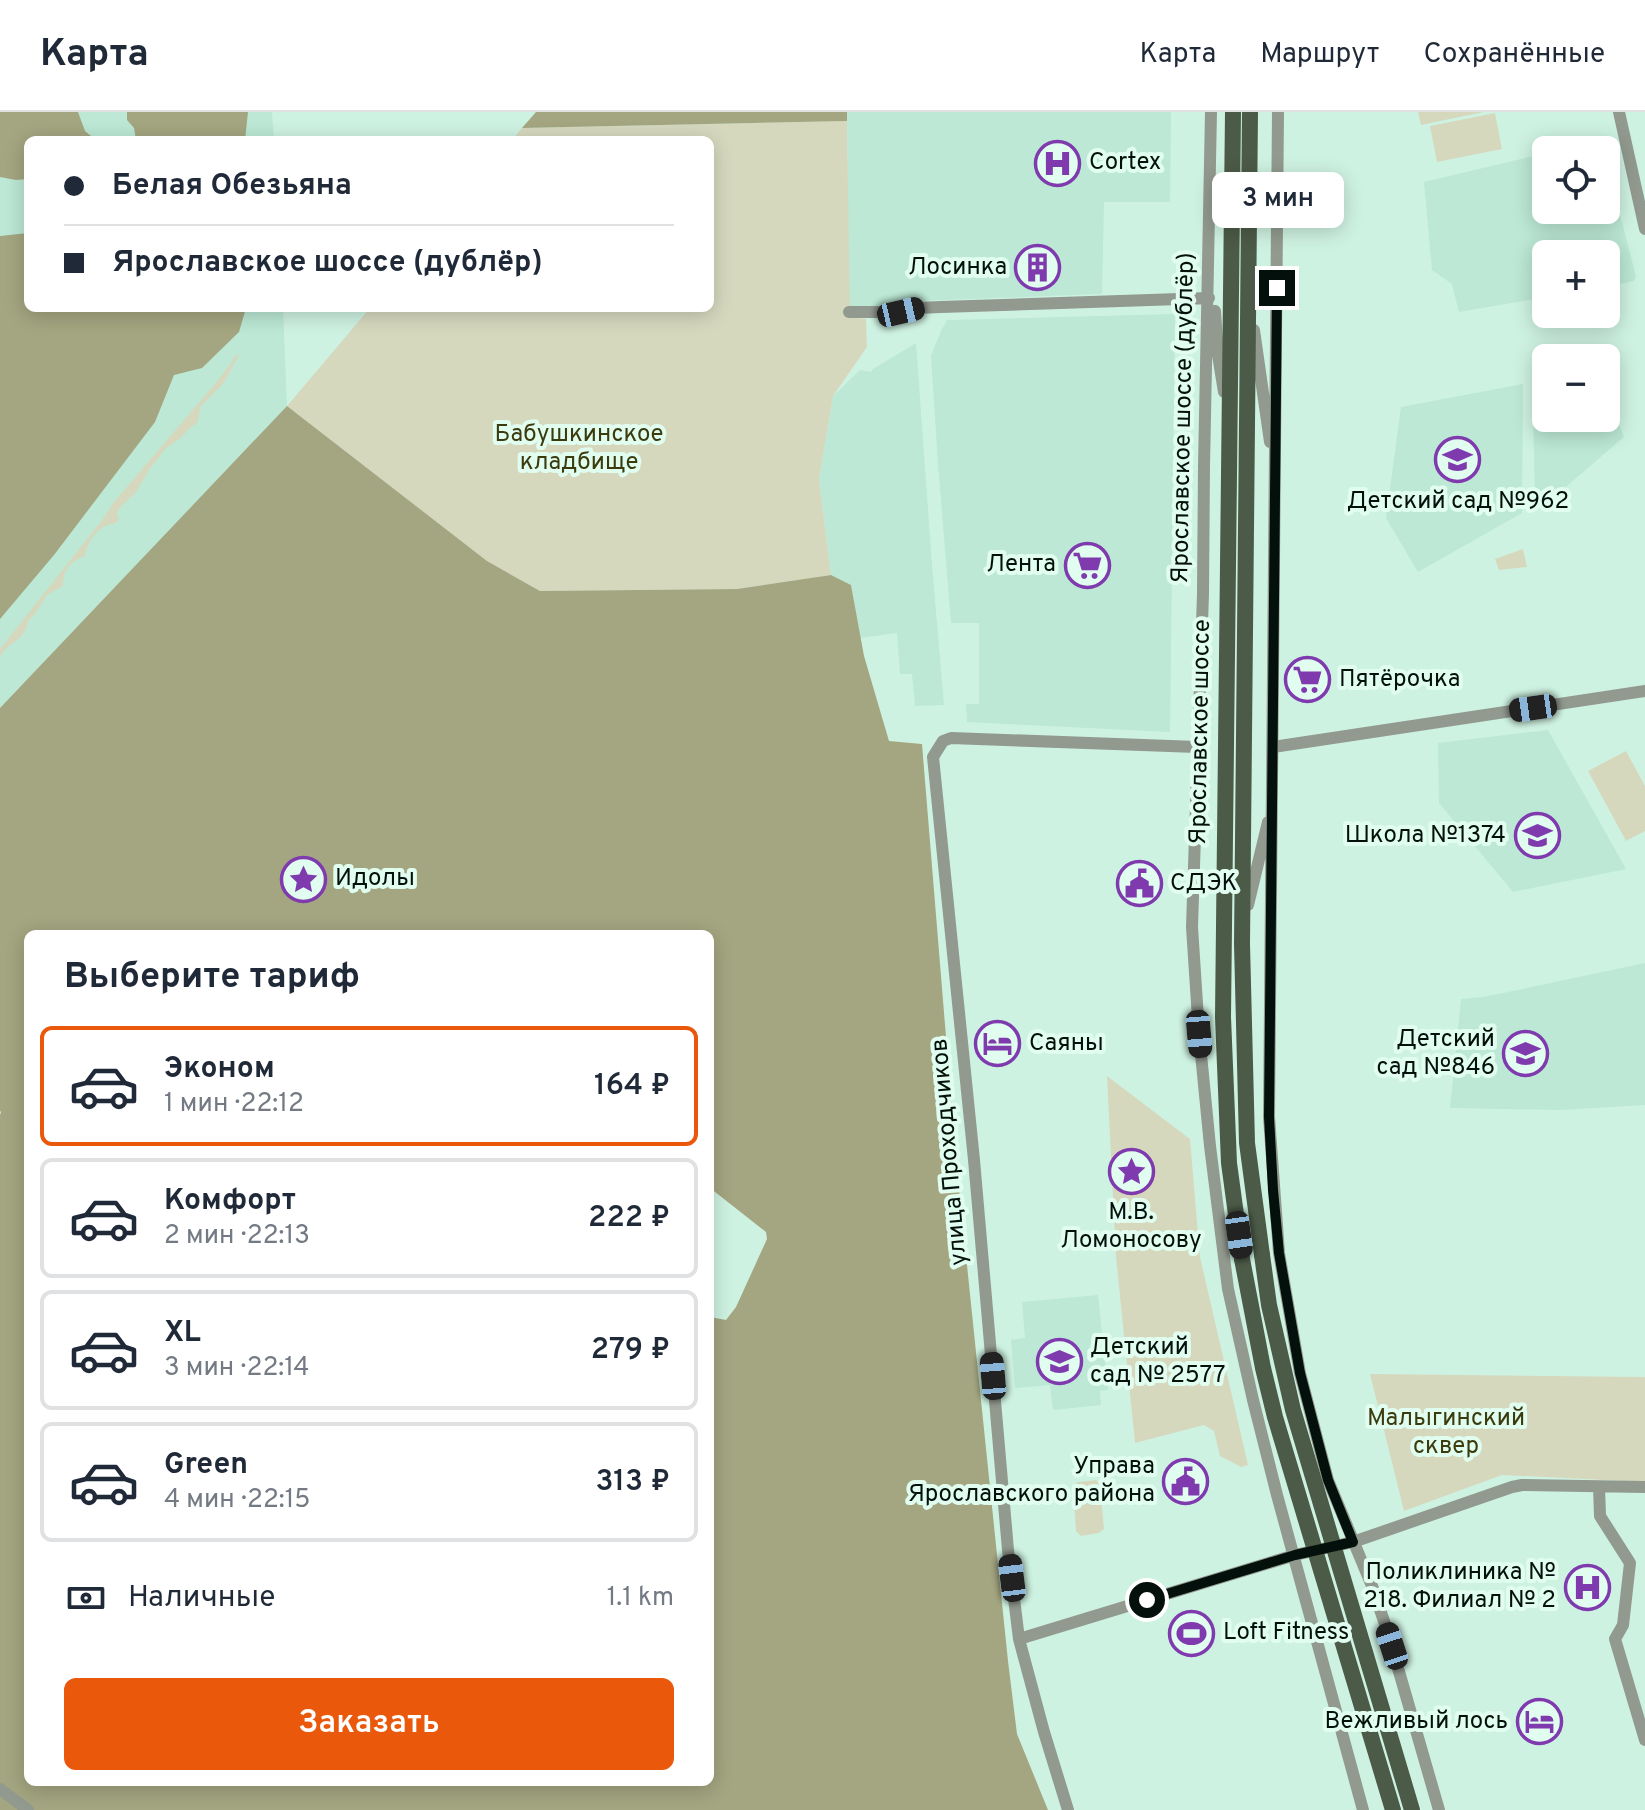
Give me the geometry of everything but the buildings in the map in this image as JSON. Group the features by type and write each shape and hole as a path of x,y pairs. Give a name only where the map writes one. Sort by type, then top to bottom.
{"main road":[{"name":"Ярославское шоссе","path":"1233,112 1223,1017 1229,1163 1242,1259 1275,1417 1393,1810"},
{"name":"Ярославское шоссе","path":"1250,112 1242,944 1247,1143 1269,1305 1293,1410 1412,1810"}],"street":[{"name":"Ярославское шоссе (дублёр)","path":"1211,112 1203,594 1192,927 1199,1034 1228,1289 1277,1495 1301,1554 1363,1810"},
{"path":"1278,112 1269,1117 1273,1190 1279,1253 1300,1373 1328,1480 1372,1586 1439,1810"},
{"path":"1619,112 1645,229"},
{"path":"1209,269 1229,422"},
{"path":"1248,294 1275,469"},
{"path":"849,312 1209,298"},
{"path":"1273,747 1645,691"},
{"name":"улица Проходчиков","path":"1068,1810 1019,1639 933,757 943,741 951,738 1197,747"},
{"path":"1242,944 1250,893 1272,807"},
{"path":"1277,1495 1292,1509 1310,1512 1319,1507 1327,1491 1328,1480"},
{"path":"1019,1639 1301,1554 1353,1542 1512,1487 1645,1487"},
{"path":"1599,1487 1600,1516 1630,1563 1623,1625 1615,1639 1645,1740"},
{"path":"1301,1554 1334,1556 1343,1560 1372,1586"},
{"path":"0,1789 28,1810"}],"shaded area":[{"path":"0,112 272,112 274,136 24,136 24,312 283,312 287,406 0,708"},
{"path":"0,112 78,112 85,131 91,136 24,136 24,179 0,177"},
{"path":"127,112 248,112 245,136 135,136 134,128 127,120"},
{"path":"536,112 847,112 847,121 522,128"},
{"path":"847,112 1171,112 1170,202 1104,202 1102,294 849,306"},
{"path":"1532,156 1532,224 1620,224 1620,215 1636,277 1634,281 1620,284 1620,240 1532,240 1532,299 1459,312 1452,284 1432,270 1424,182"},
{"path":"24,233 24,312 245,312 239,332 202,368 174,375 155,422 54,555 0,619 0,236"},
{"path":"1175,314 1170,732 967,722 966,704 979,704 979,623 951,623 931,356 941,331 947,320"},
{"path":"916,343 944,705 915,706 912,674 900,674 897,633 860,638 851,585 831,575 819,479 833,396 860,370 871,372"},
{"name":"Детский сад №962","path":"1523,384 1522,513 1418,572 1386,518 1401,407"},
{"path":"287,406 487,561 540,591 737,589 831,575 851,585 864,656 889,741 922,744 956,1159 1008,1661 1017,1734 1048,1810 0,1810 0,708"},
{"name":"Детский сад №962","path":"1620,427 1624,437 1547,503 1535,495 1533,432 1620,432"},
{"name":"Школа №1374","path":"1548,730 1626,869 1513,892 1439,803 1438,743"},
{"name":"Детский сад №846","path":"1645,963 1645,1105 1560,1110 1450,1108 1461,999 1484,997"},
{"name":"Детский сад № 2577","path":"1098,1295 1108,1390 1100,1391 1101,1405 1053,1410 1050,1385 1015,1388 1011,1340 1025,1338 1022,1302"}],"green space":[{"path":"1418,112 1484,112 1421,125"},
{"path":"1495,113 1502,149 1437,162 1430,126"},
{"name":"Бабушкинское кладбище","path":"847,121 850,317 866,319 867,347 833,396 819,479 831,575 737,589 540,591 487,561 287,406 367,312 714,312 714,136 515,136 522,128"},
{"path":"240,354 223,384 200,407 198,422 166,448 137,491 119,509 119,520 103,527 95,535 85,556 66,571 63,586 47,595 20,637 0,657 0,649 113,503 214,385 234,357"},
{"path":"1523,549 1527,567 1499,570 1495,559"},
{"path":"1626,751 1645,786 1645,831 1626,841 1588,771"},
{"path":"1107,1076 1190,1139 1200,1257 1248,1465 1241,1467 1220,1456 1214,1431 1204,1425 1135,1443 1116,1257"},
{"name":"Малыгинский сквер","path":"1370,1374 1645,1377 1645,1482 1502,1475 1404,1511"},
{"path":"1096,1480 1100,1485 1104,1529 1081,1536 1076,1531 1073,1486 1078,1482"}],"place":[{"name":"Cortex","path":"1058,163"},
{"name":"Лосинка","path":"1038,268"},
{"name":"Детский сад №962","path":"1458,460"},
{"name":"Лента","path":"1087,565"},
{"name":"Пятёрочка","path":"1308,680"},
{"name":"Школа №1374","path":"1537,836"},
{"name":"Идолы","path":"304,879"},
{"name":"СДЭК","path":"1139,884"},
{"name":"Саяны","path":"998,1044"},
{"name":"Детский сад №846","path":"1526,1054"},
{"name":"М.В. Ломоносову","path":"1131,1171"},
{"name":"Детский сад № 2577","path":"1059,1362"},
{"name":"Управа Ярославского района","path":"1186,1481"},
{"name":"Поликлиника № 218. Филиал № 2","path":"1587,1587"},
{"name":"Loft Fitness","path":"1192,1633"},
{"name":"Вежливый лось","path":"1539,1722"}],"route":[{"path":"1147,1600 1295,1555 1353,1542 1328,1480 1300,1373 1279,1253 1273,1190 1269,1117 1277,288"}]}
